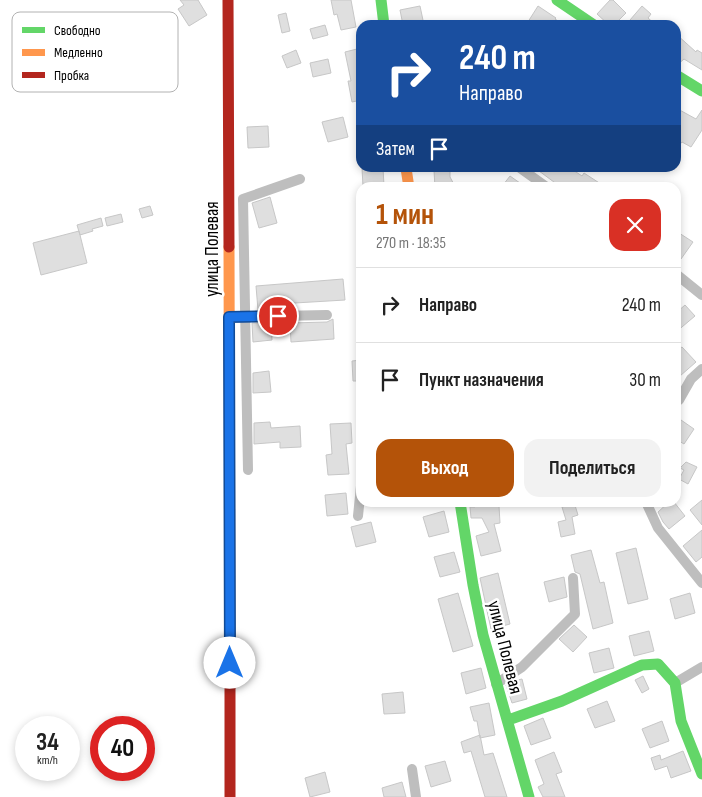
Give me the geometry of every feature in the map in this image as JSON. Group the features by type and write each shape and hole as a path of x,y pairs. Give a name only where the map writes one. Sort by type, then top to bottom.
{"street":[{"name":"улица Полевая","path":"228,0 230,797"},
{"path":"381,0 383,20"},
{"path":"557,0 587,20"},
{"path":"681,78 702,91"},
{"path":"526,172 540,182"},
{"path":"248,470 243,199 300,179"},
{"path":"681,278 702,295"},
{"path":"229,317 327,315"},
{"path":"681,395 691,379 702,368"},
{"path":"358,516 359,507"},
{"name":"улица Полевая","path":"461,507 477,612 496,684 521,761 529,797"},
{"path":"648,507 658,528 701,579"},
{"path":"496,684 522,667 575,614 573,578"},
{"path":"508,720 562,701 642,665 658,664 675,683 681,721 702,774"},
{"path":"675,683 702,667"},
{"path":"412,769 416,797"}],"building":[{"path":"180,0 198,0 207,15 189,26 178,9 184,5"},
{"path":"331,0 351,0 356,27 341,30 337,14 334,15"},
{"path":"610,0 613,0 626,13 619,20 604,20 597,14"},
{"path":"420,6 423,20 402,20 400,10"},
{"path":"538,6 556,20 529,20"},
{"path":"642,6 651,14 648,18 650,20 630,20"},
{"path":"286,13 290,31 282,33 278,15"},
{"path":"325,25 328,35 313,39 310,29"},
{"path":"681,38 696,52 697,50 702,53 702,70 684,59 681,62"},
{"path":"356,49 356,101 352,102 348,81 351,81 345,52"},
{"path":"296,50 301,63 287,68 282,56"},
{"path":"328,59 331,73 313,77 310,63"},
{"path":"702,110 702,130 691,147 681,143 681,111 696,119"},
{"path":"343,117 348,137 328,142 322,122"},
{"path":"268,126 269,147 248,148 247,127"},
{"path":"362,172 383,172 384,182 363,182"},
{"path":"434,172 450,172 453,182 435,182"},
{"path":"540,172 576,172 582,176 584,173 598,182 554,182"},
{"path":"510,176 518,182 505,182"},
{"path":"270,197 277,223 259,228 252,203"},
{"path":"150,206 153,215 142,218 139,209"},
{"path":"121,214 123,222 107,226 105,218"},
{"path":"101,218 103,226 80,235 77,225"},
{"path":"79,231 87,263 41,275 33,243"},
{"path":"681,234 693,242 681,259"},
{"path":"343,279 345,300 278,304 269,306 270,309 258,310 256,286"},
{"path":"685,305 695,316 681,328 681,309"},
{"path":"333,319 334,339 291,342 290,323 327,322"},
{"path":"252,323 271,323 272,340 253,342"},
{"path":"681,348 696,362 681,375"},
{"path":"352,361 356,361 356,381 353,381"},
{"path":"269,371 271,392 253,393 253,373"},
{"path":"681,420 694,429 684,444 681,442"},
{"path":"270,422 271,428 300,426 301,447 280,448 280,442 254,444 254,423"},
{"path":"351,423 352,443 346,444 349,474 328,475 326,455 332,454 330,424"},
{"path":"686,462 697,467 688,484 681,480 684,470 681,467"},
{"path":"346,493 348,514 327,516 325,495"},
{"path":"702,500 702,525 690,510"},
{"path":"470,507 499,507 500,523 494,524 501,551 481,556 476,536 489,532 482,518 471,518"},
{"path":"562,507 576,507 578,515 572,517 575,534 561,537 558,522 566,520"},
{"path":"664,507 678,507 685,516 669,529 658,512"},
{"path":"444,511 449,532 429,537 423,517"},
{"path":"371,522 376,542 356,547 351,527"},
{"path":"702,530 702,557 696,562 683,546"},
{"path":"636,548 648,599 628,604 616,553"},
{"path":"591,550 600,583 604,582 613,623 593,629 580,574 575,572 571,555"},
{"path":"454,552 460,572 440,577 434,557"},
{"path":"498,573 510,624 491,629 480,578"},
{"path":"564,577 567,597 549,602 544,582"},
{"path":"458,593 473,646 453,652 438,599"},
{"path":"690,593 695,613 675,619 670,599"},
{"path":"574,625 587,637 573,652 559,639"},
{"path":"649,631 654,651 634,656 629,636"},
{"path":"609,648 614,668 594,673 589,653"},
{"path":"481,668 486,688 466,694 461,673"},
{"path":"643,676 649,689 642,693 635,680"},
{"path":"522,679 527,699 512,703 506,685"},
{"path":"403,692 405,713 384,714 382,694"},
{"path":"607,701 615,721 595,728 587,709"},
{"path":"489,703 495,735 480,738 477,721 474,721 470,707"},
{"path":"543,718 551,738 531,745 524,726"},
{"path":"662,721 669,741 650,748 642,729"},
{"path":"480,735 484,755 493,753 507,797 485,797 471,751 464,753 461,742"},
{"path":"683,751 691,771 671,778 667,766 655,770 651,758 660,755 661,760"},
{"path":"554,752 562,772 556,774 565,797 543,797 538,787 544,784 535,760"},
{"path":"445,761 451,781 431,787 425,766"},
{"path":"325,772 330,792 310,797 305,778"},
{"path":"402,782 406,797 384,797 382,788"}],"traffic: fast":[{"path":"381,0 383,20"},
{"path":"557,0 587,20"},
{"path":"681,78 702,91"},
{"path":"461,507 483,635 529,797"},
{"path":"508,720 562,701 642,665 658,664 675,683 681,721 702,774"}],"traffic: slow":[{"path":"407,172 408,182"},
{"path":"229,247 230,664"}],"traffic: jam":[{"path":"228,0 229,247"},
{"path":"230,664 230,797"}],"route":[{"path":"230,663 229,317 278,316"}]}
